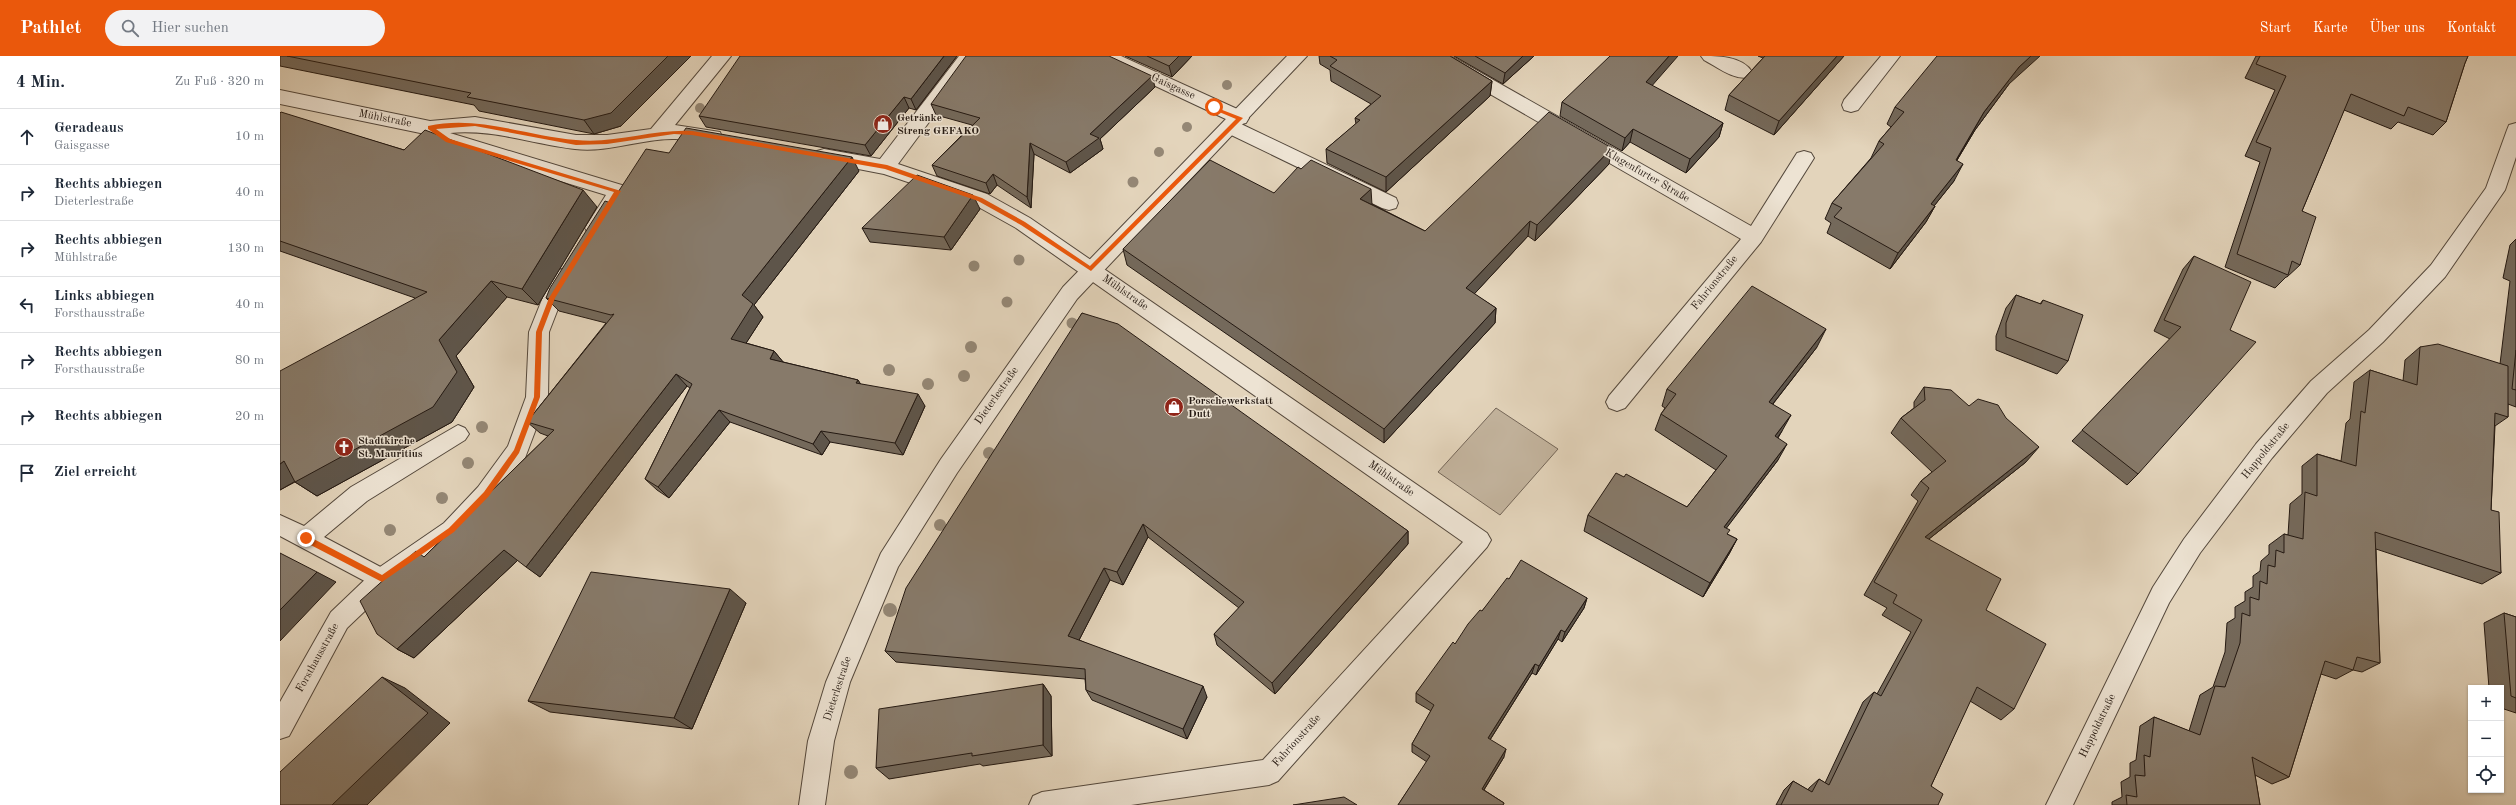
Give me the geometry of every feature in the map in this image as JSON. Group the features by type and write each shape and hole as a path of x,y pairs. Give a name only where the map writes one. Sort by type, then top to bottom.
{"street":[{"path":"656,134 722,56"},
{"path":"885,167 969,56"},
{"name":"Dieterlestraße","path":"812,805 821,741 838,682 890,561 949,466 1050,320 1091,269 1236,123 1298,56"},
{"name":"Klagenfurter Straße","path":"1437,56 1754,236"},
{"path":"1710,56 1743,72"},
{"path":"1851,105 1891,56"},
{"name":"Mühlstraße","path":"280,97 430,128 475,124 576,142 607,142 656,134 692,133 728,139"},
{"path":"296,119 312,104"},
{"name":"Forsthausstraße","path":"280,727 339,620 382,578 452,530 486,494 517,451 537,397 539,332 552,298 618,191 448,141 430,128"},
{"name":"Happoldstraße","path":"2059,805 2161,595 2192,546 2264,451 2319,387 2376,336 2438,271 2495,190 2516,130"},
{"name":"Mühlstraße","path":"810,153 885,167 980,199 1023,223 1478,540"},
{"name":"Fahrionstraße","path":"1617,402 1754,236 1804,158"},
{"name":"Fahrionstraße","path":"1042,805 1269,772 1478,540"}],"lane":[{"name":"Gaisgasse","path":"1106,56 1389,203"},
{"path":"306,538 359,494 458,434"},
{"path":"280,525 382,578"}],"shaded area":[{"path":"1496,408 1558,449 1500,515 1438,472"}],"building":[{"path":"287,56 668,56 611,113 584,120 467,97 471,93"},
{"path":"740,56 944,56 911,99 904,97 865,145 699,116"},
{"path":"966,56 1109,56 1152,76 1090,134 1099,138 1066,162 1030,143 1027,197 993,174 986,183 932,165 980,118 931,104"},
{"path":"1147,56 1179,56 1169,66"},
{"path":"1330,56 1450,56 1492,81 1386,177 1326,149 1360,120 1355,118 1381,96 1330,66 1337,60"},
{"path":"1475,56 1523,56 1505,73"},
{"path":"1610,56 1669,56 1646,82 1723,123 1690,159 1633,129 1625,138 1562,102"},
{"path":"1765,56 1837,56 1779,121 1729,95"},
{"path":"1937,56 2031,56 2019,67 1984,112 1956,160 1963,164 1931,204 1935,206 1898,253 1834,217 1842,208 1832,203 1884,144 1879,141 1904,112 1895,107"},
{"path":"2260,56 2468,56 2446,122 2408,107 2404,116 2351,94 2302,211 2316,217 2300,265 2292,261 2288,275 2237,254 2271,148 2256,142 2286,76 2256,64"},
{"path":"281,112 404,150 425,130 583,190 522,289 491,281 439,340 457,372 433,407 295,482 284,461 280,464 280,371 427,292 280,241"},
{"path":"1549,112 1612,148 1537,225 1530,221 1466,288 1496,308 1384,429 1123,249 1210,160 1274,193 1298,167 1301,169 1311,160 1371,189 1360,199 1425,231"},
{"path":"686,128 852,157 742,295 753,304 731,339 774,351 770,359 858,380 856,383 918,394 895,443 821,431 813,444 719,410 658,487 645,479 692,384 676,374 526,567 504,550 397,649 377,634 360,601 416,551 424,557 554,430 527,422 614,314 611,315 546,298 550,288 605,201 611,203 646,149 669,153"},
{"path":"917,175 973,195 944,237 862,228"},
{"path":"2194,256 2251,282 2230,330 2256,342 2138,474 2082,430 2181,327 2164,320"},
{"path":"1752,286 1826,329 1769,402 1791,415 1775,436 1787,444 1724,527 1730,530 1727,534 1737,539 1710,583 1588,515 1616,473 1624,477 1626,474 1687,507 1727,456 1661,414 1676,394 1667,389"},
{"path":"2016,295 2041,304 2043,300 2083,315 2068,361 2006,337 2006,323"},
{"path":"1082,313 1118,324 1408,531 1272,683 1214,634 1244,602 1143,524 1117,572 1104,568 1068,636 1203,686 1183,729 1086,690 1085,669 885,651 906,588"},
{"path":"2438,344 2508,366 2508,417 2495,413 2491,510 2499,512 2501,573 2375,532 2380,663 2357,657 2353,670 2325,661 2289,777 2252,757 2260,805 2127,805 2126,795 2137,797 2135,775 2145,776 2144,755 2150,757 2154,717 2200,735 2215,686 2225,687 2240,643 2242,613 2250,616 2250,597 2259,600 2260,581 2267,584 2268,565 2275,567 2276,550 2284,553 2284,534 2303,539 2305,492 2317,496 2317,454 2356,466 2361,411 2365,413 2370,370 2417,385 2420,347"},
{"path":"2516,350 2516,390 2512,389"},
{"path":"1924,387 1951,390 1969,406 1978,399 1998,405 2006,418 2039,447 1925,537 2001,579 1986,610 2046,644 2014,709 1977,687 1931,786 1943,794 1938,805 1781,805 1793,781 1812,792 1819,779 1829,785 1874,692 1881,696 1922,620 1893,603 1897,595 1874,582 1929,488 1921,481 1946,461 1901,418 1925,400"},
{"path":"280,553 317,572 280,610"},
{"path":"1521,560 1587,598 1565,632 1561,630 1539,666 1535,664 1488,738 1506,749 1482,789 1504,803 1503,805 1398,805 1430,756 1412,744 1434,705 1416,693 1453,642 1455,644 1468,624 1480,610 1482,611 1507,578 1509,579"},
{"path":"591,572 730,589 674,718 528,701"},
{"path":"2504,613 2516,617 2516,698 2511,696"},
{"path":"382,677 428,713 332,805 280,805 280,772"},
{"path":"1043,684 1043,745 972,756 972,753 876,768 879,709"},
{"path":"1344,797 1357,805 1293,805"}],"place":[{"name":"Getränke Streng GEFAKO","path":"883,124"},
{"name":"Porschewerkstatt Dutt","path":"1174,407"},
{"name":"Stadtkirche St. Mauritius","path":"344,447"}],"route":[{"path":"306,538 382,578 452,530 486,494 517,451 537,397 539,332 552,298 618,191 448,141 430,128 475,124 542,138 576,142 607,142 674,132 692,133 885,167 980,199 1023,223 1091,269 1240,118 1214,107"}]}
